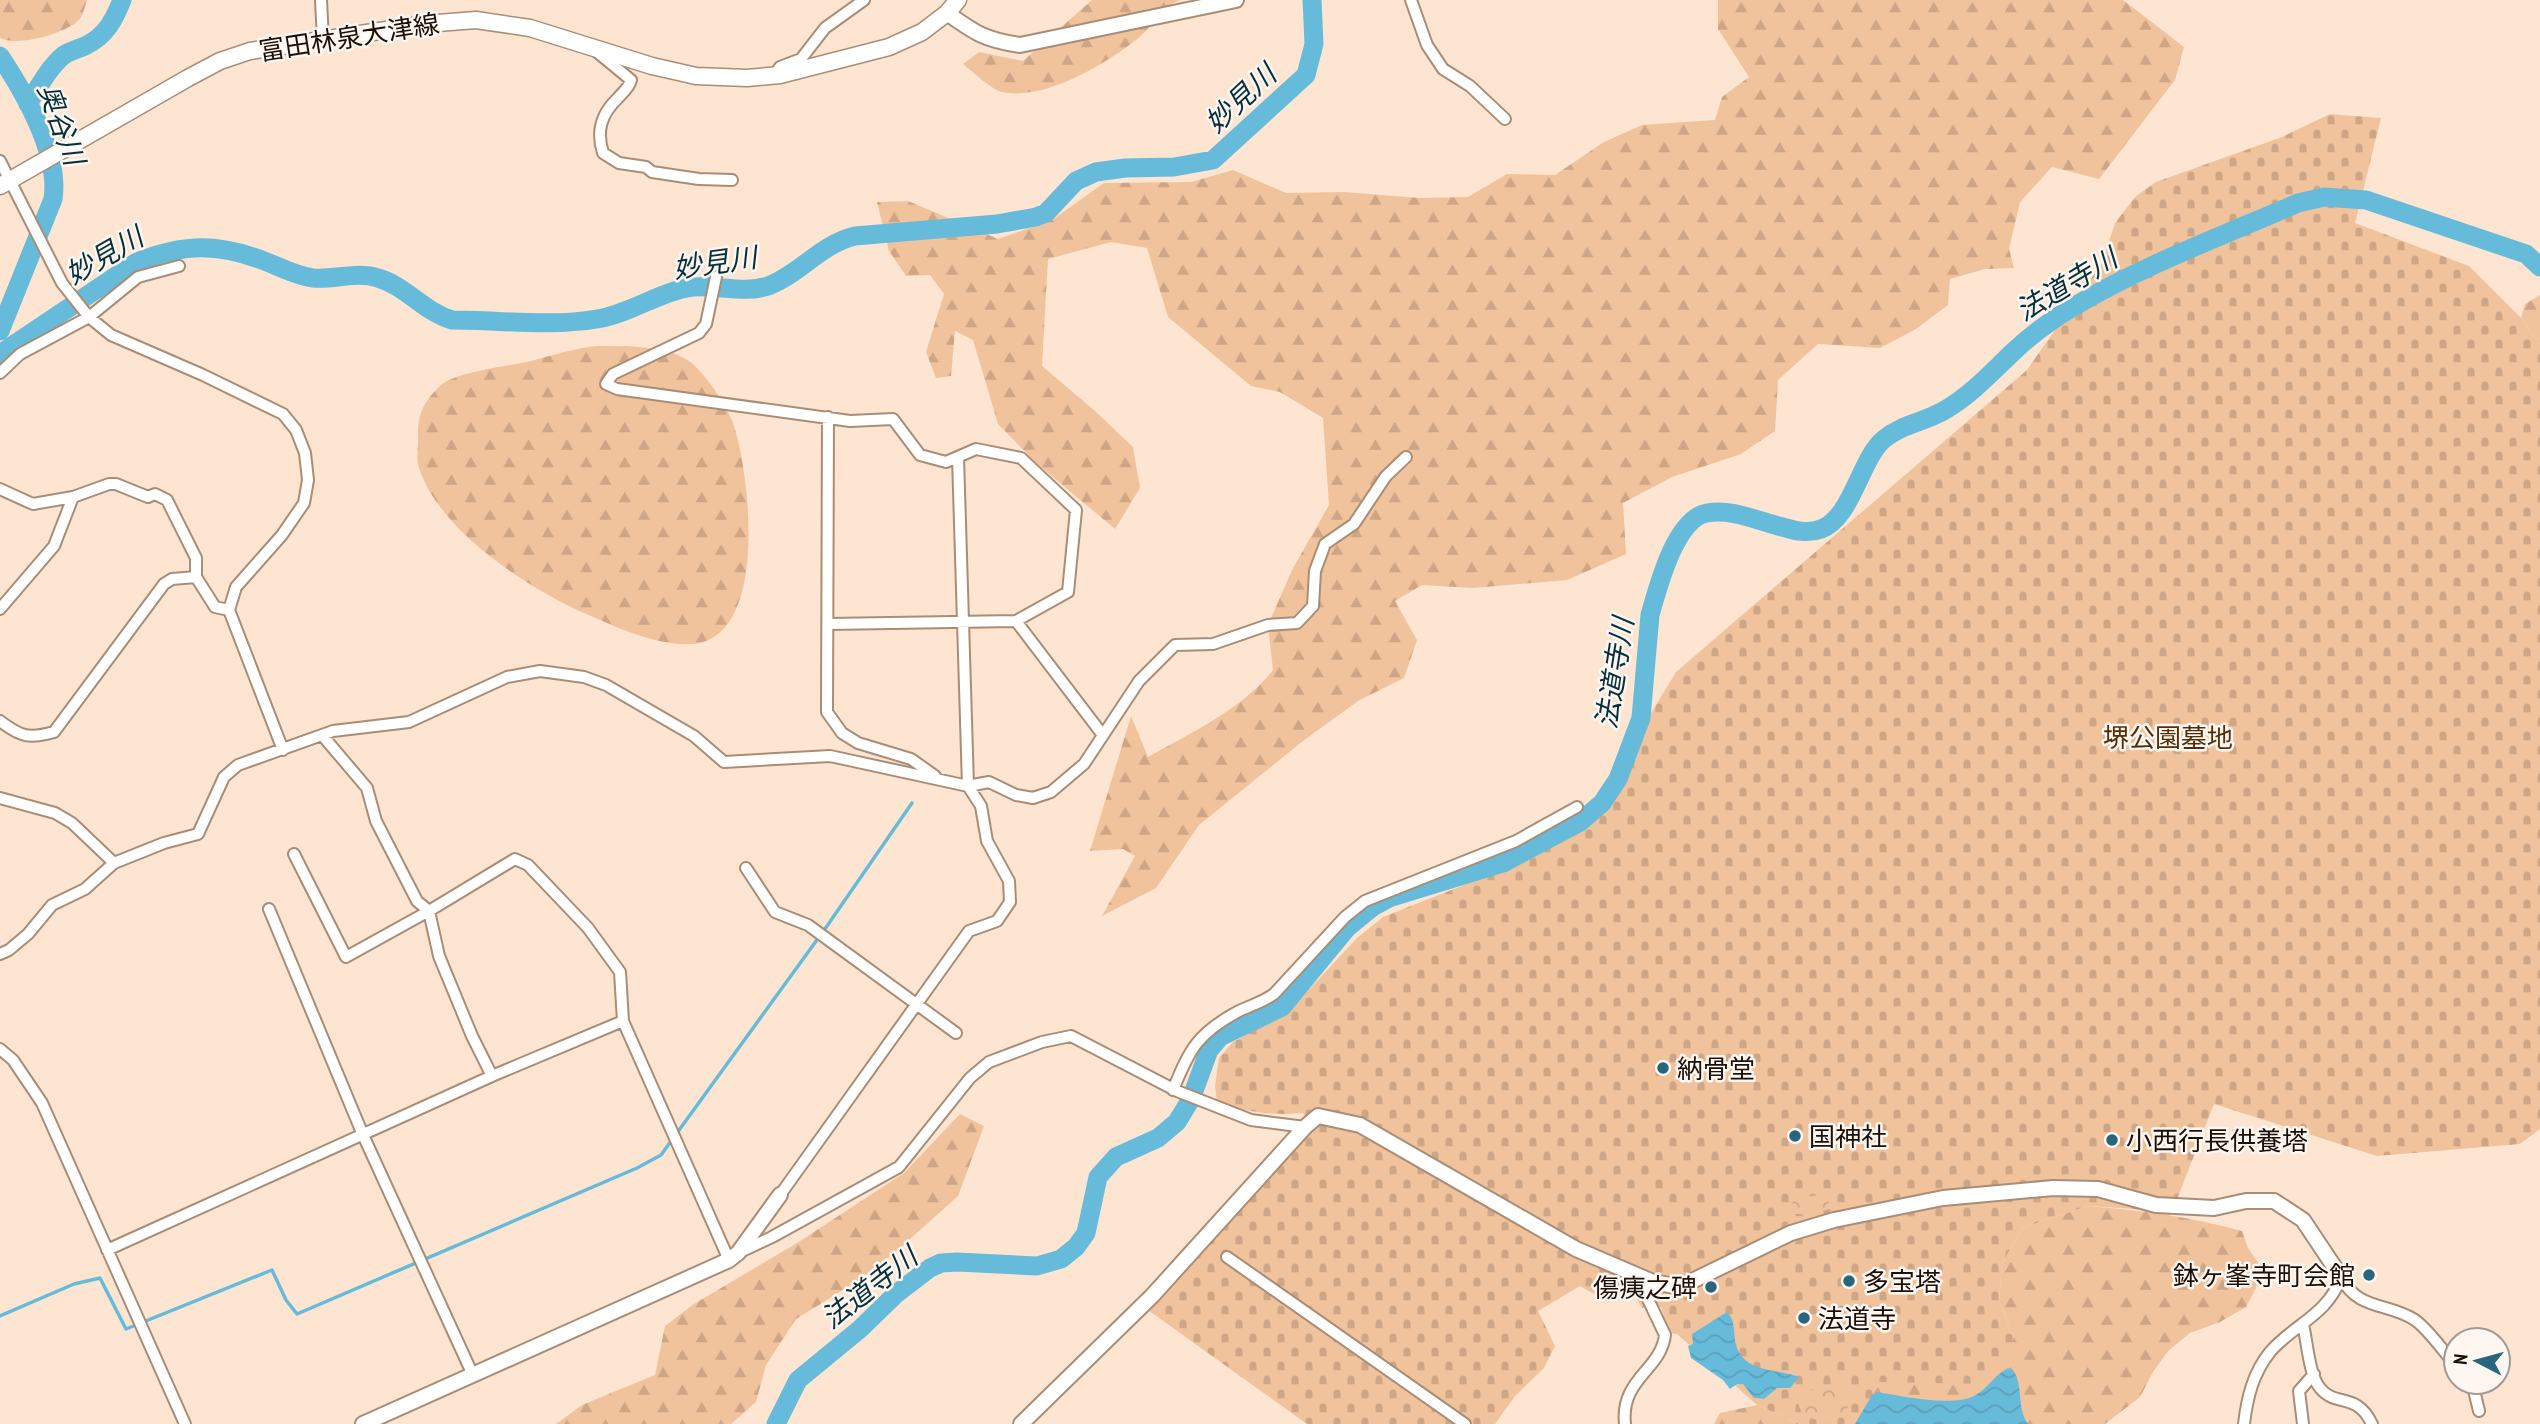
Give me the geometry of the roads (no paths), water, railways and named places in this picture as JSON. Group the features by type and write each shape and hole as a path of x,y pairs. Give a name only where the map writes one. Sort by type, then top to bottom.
{"main road":[{"name":"富田林泉大津線","path":"5,183 220,61 250,51 425,24 476,20 530,28 652,66 696,76 747,78 774,76 889,47 922,32 947,13 958,0"}],"street":[{"path":"321,0 323,40"},
{"path":"774,76 780,67 801,59 825,28 864,0"},
{"path":"947,13 976,34 993,41 1020,45 1236,0"},
{"path":"1411,0 1427,45 1443,69 1470,86 1506,119"},
{"path":"593,48 631,80 603,118 599,129 603,153 619,163 646,167 652,172 699,179 732,180"},
{"path":"0,161 5,183 62,283 89,317 111,335 283,414 296,430 305,453 308,480 304,503 282,535 236,587 229,610 283,750"},
{"path":"0,373 20,354 89,317 138,277 179,266"},
{"path":"716,276 706,324 699,333 613,374 606,384 617,389 850,421 893,419 920,455 946,463 976,449 1021,458 1076,510 1068,592 1016,621 828,624"},
{"path":"828,417 827,712 842,733 858,743 911,760 940,780"},
{"path":"734,1256 969,931 997,921 1010,902 1009,881 987,841 981,806 968,786 958,457"},
{"path":"0,954 28,934 52,905 85,889 114,863 164,843 198,834 224,778 238,765 322,735 409,722 507,677 540,671 584,677 606,685 694,736 724,762 830,756 968,786 989,782 1016,795 1033,798 1052,792 1084,764 1139,681 1175,645 1213,643 1268,625 1297,623 1313,606 1315,571 1325,544 1354,524 1386,476 1406,457"},
{"path":"0,489 33,504 73,497 109,484 116,484 148,498 155,494 167,500 196,558 196,577 215,607 229,610"},
{"path":"0,609 54,546 73,497"},
{"path":"0,721 15,733 33,737 54,732 164,584 172,579 196,577"},
{"path":"1016,621 1102,734"},
{"path":"322,735 366,788 376,821 417,901 429,912 439,956 492,1076"},
{"path":"0,798 55,813 72,823 114,863"},
{"path":"1175,1091 1187,1055 1203,1034 1274,994 1345,917 1365,901 1516,841 1577,807"},
{"path":"294,854 346,957 429,912 515,859 528,865 588,928 620,972 623,1021 734,1256"},
{"path":"746,868 775,912 808,925 956,1033"},
{"path":"269,909 363,1135 472,1373"},
{"path":"107,1250 492,1076 623,1021"},
{"path":"363,1424 734,1256 899,1167 970,1078 989,1062 1042,1042 1071,1036 1175,1091 1251,1120 1305,1127"},
{"path":"0,1049 13,1060 42,1103 185,1424"},
{"path":"1021,1424 1152,1296 1318,1116 1360,1125 1576,1249 1637,1276 1675,1286 1688,1283 1791,1233 1834,1220 1943,1198 2053,1188 2098,1189 2156,1205 2214,1208 2246,1201 2274,1201 2303,1220 2347,1288 2363,1301 2386,1307 2416,1321 2442,1350"},
{"path":"1227,1257 1465,1424"},
{"path":"1625,1424 1624,1415 1629,1393 1658,1354 1665,1335 1637,1276"},
{"path":"2244,1424 2250,1389 2259,1367 2272,1350 2335,1294 2341,1277"},
{"path":"2304,1324 2314,1374 2320,1389 2330,1396 2357,1403 2367,1413 2372,1424"},
{"path":"2296,1424 2299,1391 2314,1374"},
{"path":"2474,1396 2479,1411"},
{"path":"2298,1399 2303,1424"}],"water":[{"path":"1727,1312 1732,1319 1740,1354 1754,1365 1799,1377 1790,1388 1777,1388 1764,1399 1753,1397 1743,1384 1737,1384 1730,1389 1723,1380 1691,1358 1688,1346 1693,1344 1692,1334"},
{"path":"2008,1368 2013,1370 2016,1376 2022,1411 2028,1424 1855,1424 1872,1395 1877,1392 1926,1400 1964,1399 1979,1393"}],"waterway":[{"path":"28,104 59,60 92,42 104,32 122,0"},
{"name":"妙見川","path":"0,354 137,262 171,251 202,248 233,251 313,278 370,276 388,282 452,320 561,323 609,316 681,289 750,289 768,286 780,281 821,252 855,236 997,224 1036,217 1046,213 1076,181 1096,172 1125,168 1174,167 1213,160 1306,75 1314,44 1312,0"},
{"name":"奥谷川","path":"0,56 38,124 46,143 54,181 53,199 0,331"},
{"name":"法道寺川","path":"776,1424 798,1380 860,1329 896,1294 930,1268 941,1263 957,1262 1037,1266 1061,1259 1076,1247 1086,1233 1098,1177 1116,1157 1158,1138 1177,1122 1191,1099 1209,1050 1220,1037 1282,1007 1347,928 1374,906 1389,898 1503,863 1580,822 1602,803 1618,779 1641,718 1650,615 1658,588 1677,541 1696,518 1707,513 1724,512 1798,531 1821,529 1832,523 1841,513 1868,460 1884,439 1955,404 2057,317 2155,264 2298,203 2324,197 2366,200 2526,254 2540,267"},
{"path":"0,1316 74,1284 100,1278 126,1329 272,1270 286,1300 297,1314 637,1168 661,1155 827,926 912,803"}],"place":[{"name":"納骨堂","path":"1663,1068"},
{"name":"国神社","path":"1795,1136"},
{"name":"小西行長供養塔","path":"2112,1140"},
{"name":"鉢ヶ峯寺町会館","path":"2369,1275"},
{"name":"多宝塔","path":"1849,1281"},
{"name":"傷痍之碑","path":"1711,1287"},
{"name":"法道寺","path":"1804,1318"}],"park label":[{"name":"堺公園墓地","path":"2168,737"}]}
